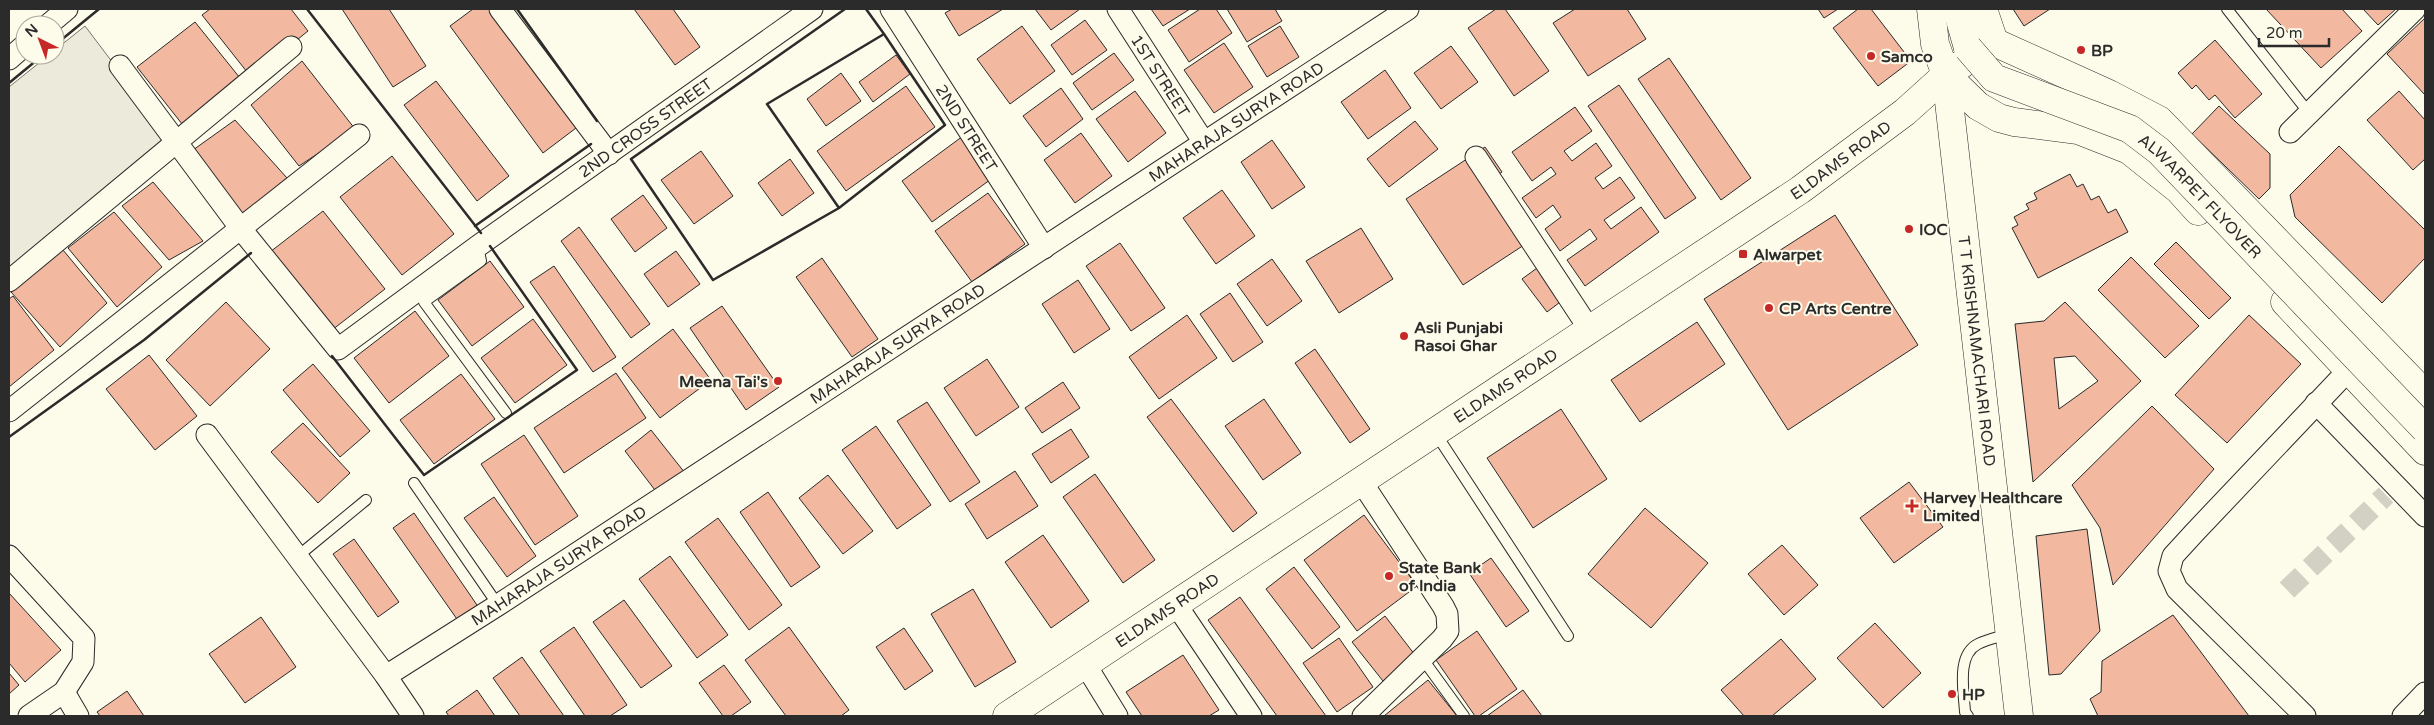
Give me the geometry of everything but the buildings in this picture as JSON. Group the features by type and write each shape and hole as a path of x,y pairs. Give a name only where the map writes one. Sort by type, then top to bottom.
{"main road":[{"path":"1931,9 1935,44 1946,75 1978,106 1999,118 2014,122 2078,130 2129,150 2179,190 2425,451"},
{"name":"ALWARPET FLYOVER","path":"1957,9 1968,48 1994,78 2130,129 2159,151 2425,429"},
{"path":"1983,9 1994,42 2109,94 2159,120 2425,394"},
{"name":"ELDAMS ROAD","path":"1007,716 1800,190 1905,112 1946,75 1994,42"},
{"name":"T T KRISHNAMACHARI ROAD","path":"1946,75 2019,716"}],"street":[{"path":"500,9 609,154"},
{"name":"2ND CROSS STREET","path":"241,229 338,349 478,246 812,9"},
{"name":"2ND STREET","path":"891,9 1044,248"},
{"name":"1ST STREET","path":"1118,9 1203,141"},
{"name":"MAHARAJA SURYA ROAD","path":"386,676 498,605 1044,248 1203,141 1408,9"},
{"path":"2290,132 2415,9"},
{"path":"9,282 291,47"},
{"path":"120,66 241,229"},
{"path":"9,411 360,135"},
{"path":"1476,157 1590,330"},
{"path":"2305,716 2177,589 2169,571 2173,556 2189,538 2348,369 2376,343"},
{"path":"2316,403 2390,490 2425,516"},
{"path":"207,435 386,676 413,716"},
{"path":"1361,481 1434,591 1446,614 1448,631 1363,716"},
{"path":"9,556 84,638 83,662 64,692 29,716"},
{"path":"1175,603 1251,716"},
{"path":"1085,664 1117,716"},
{"path":"64,692 78,716"},
{"path":"2403,716 2425,694"}],"lane":[{"path":"2227,9 2309,113"},
{"path":"478,246 481,261 424,302 506,413"},
{"path":"1435,433 1568,636"},
{"path":"414,483 498,605"},
{"path":"298,556 366,500"},
{"path":"1968,716 1965,712 1964,663 1968,652 1977,644 2009,634"},
{"path":"1422,658 1464,716"}],"shaded area":[{"path":"85,26 175,145 9,273 9,87 36,65 65,65 65,42"}],"tunnel":[{"path":"2287,590 2386,495"}],"wall":[{"path":"65,37 99,9"},
{"path":"307,9 481,233"},
{"path":"517,9 597,121"},
{"path":"845,9 631,159 713,280 839,208 767,104 884,34 866,9"},
{"path":"884,34 945,125 839,208 767,104 884,34"},
{"path":"9,83 31,65"},
{"path":"475,226 591,144"},
{"path":"332,356 424,475 577,370 490,246"},
{"path":"9,437 144,340 251,253"}],"place":[{"name":"BP","path":"2081,50"},
{"name":"Samco","path":"1871,56"},
{"name":"IOC","path":"1909,229"},
{"name":"Alwarpet","path":"1743,254"},
{"name":"CP Arts Centre","path":"1769,308"},
{"name":"Asli Punjabi Rasoi Ghar","path":"1404,336"},
{"name":"Meena Tai's","path":"778,381"},
{"name":"Harvey Healthcare Limited","path":"1912,506"},
{"name":"State Bank of India","path":"1389,576"},
{"name":"HP","path":"1952,694"}]}
